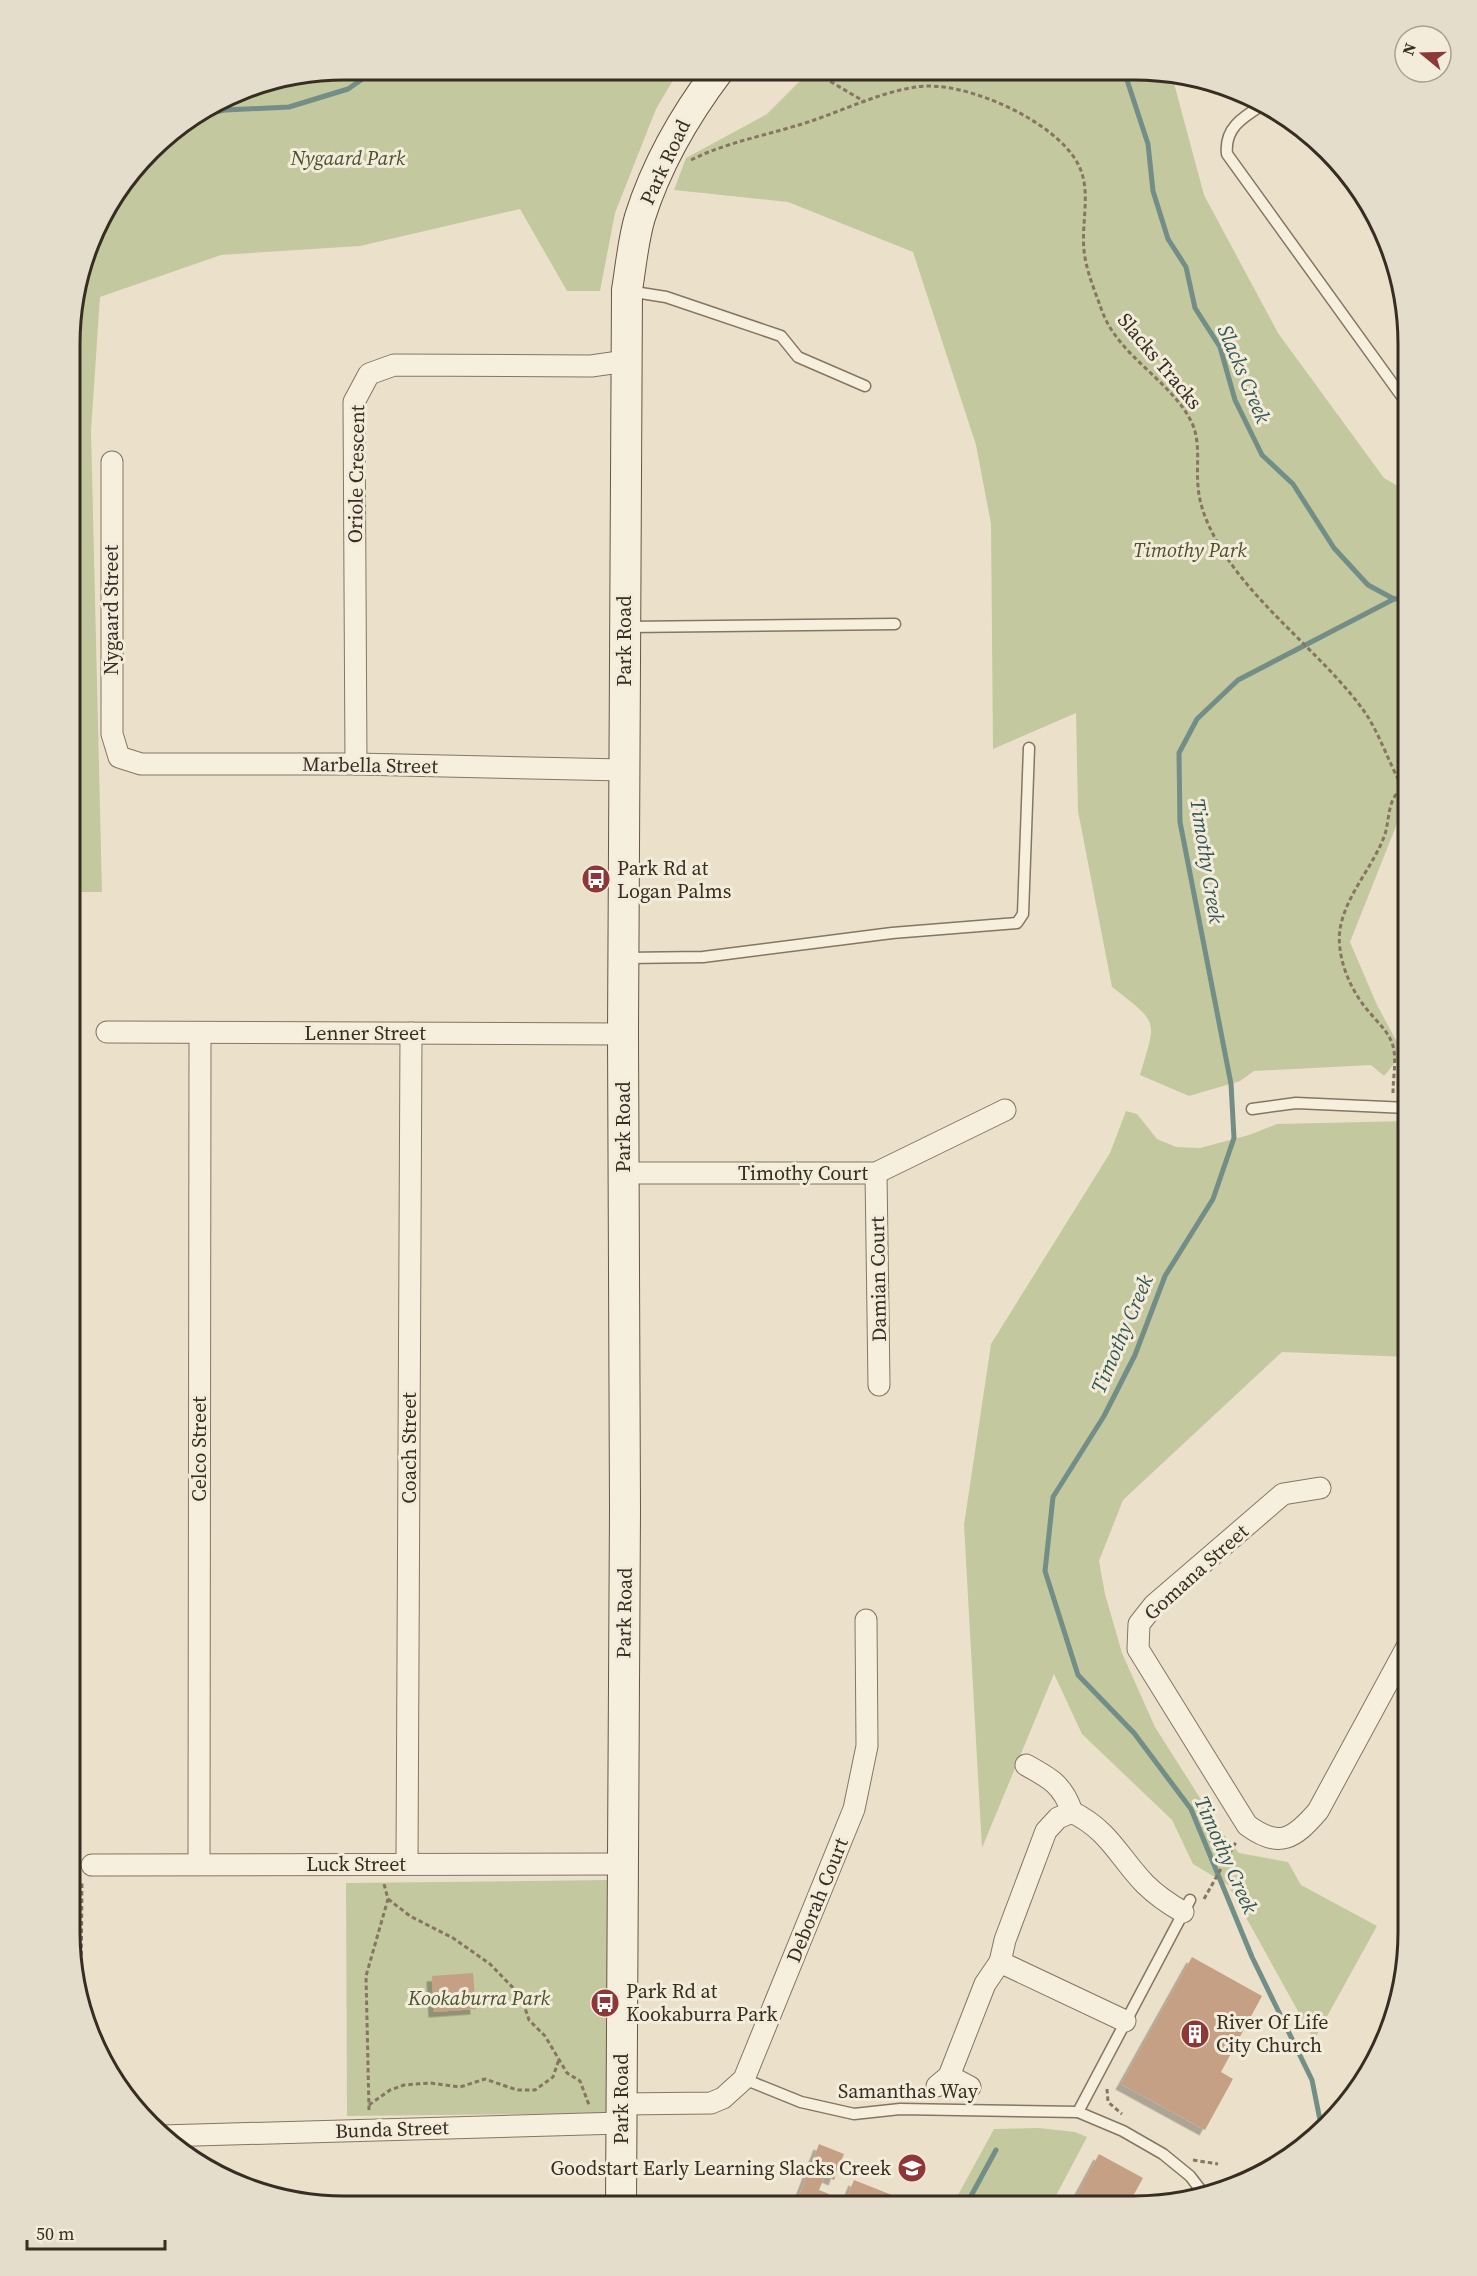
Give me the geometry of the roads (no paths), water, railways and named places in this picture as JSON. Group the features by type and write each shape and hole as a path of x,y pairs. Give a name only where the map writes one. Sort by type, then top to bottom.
{"street":[{"name":"Park Road","path":"621,2196 621,1864 625,1509 623,770 627,290 640,218 666,154 690,109 712,80"},
{"name":"Oriole Crescent","path":"356,764 354,402 369,374 394,365 591,366 626,361"},
{"name":"Nygaard Street","path":"112,462 112,734 119,757"},
{"name":"Marbella Street","path":"119,757 141,764 356,764 623,770"},
{"name":"Lenner Street","path":"107,1032 623,1034"},
{"name":"Coach Street","path":"407,1863 411,1033"},
{"name":"Celco Street","path":"199,1863 200,1034"},
{"name":"Timothy Court","path":"623,1173 876,1173 1005,1110"},
{"name":"Damian Court","path":"876,1173 879,1385"},
{"name":"Gomana Street","path":"1320,1488 1283,1494 1154,1605 1139,1624 1138,1649 1247,1826 1264,1838 1286,1839 1302,1829 1318,1811 1398,1662"},
{"name":"Deborah Court","path":"621,2113 711,2103 723,2098 744,2079 854,1809 862,1780 867,1746 866,1620"},
{"path":"1026,1765 1052,1779 1067,1798 1072,1812 1105,1833 1143,1883 1159,1897 1186,1906"},
{"path":"970,2087 943,2081 985,1984 1000,1962 1005,1940 1046,1831 1058,1818 1072,1812"},
{"name":"Luck Street","path":"92,1865 621,1864"},
{"path":"1000,1962 1125,2021"},
{"name":"Bunda Street","path":"175,2136 368,2130 621,2113"}],"lane":[{"path":"1257,110 1230,130 1225,142 1227,154 1398,391"},
{"path":"627,290 666,297 781,336 798,357 865,386"},
{"path":"624,627 894,624"},
{"path":"624,958 704,957 892,933 1017,923 1023,914 1029,748"},
{"path":"1252,1109 1296,1103 1398,1107"},
{"path":"1078,2112 1186,1906"},
{"name":"Samanthas Way","path":"744,2079 801,2102 854,2114 900,2109 1078,2112 1123,2131 1163,2154 1190,2176 1200,2188"}],"waterway":[{"name":"Slacks Creek","path":"218,111 289,107 348,89 361,80"},
{"name":"Slacks Creek","path":"1127,80 1148,144 1153,191 1168,239 1186,267 1195,308 1220,347 1235,400 1262,455 1293,484 1334,548 1368,585 1394,599 1398,599"},
{"name":"Timothy Creek","path":"1320,2119 1312,2080 1252,1957 1191,1809 1134,1733 1078,1675 1045,1571 1053,1497 1104,1416 1135,1355 1165,1276 1213,1199 1234,1138 1231,1084 1180,822 1179,753 1197,719 1238,680 1394,599"},
{"path":"971,2196 996,2150"}],"place":[{"name":"Park Rd at Logan Palms","path":"596,879"},
{"name":"Park Rd at Kookaburra Park","path":"605,2003"},
{"name":"River Of Life City Church","path":"1195,2034"},
{"name":"Goodstart Early Learning Slacks Creek","path":"912,2168"}],"park label":[{"name":"Nygaard Park","path":"348,158"},
{"name":"Timothy Park","path":"1190,550"},
{"name":"Kookaburra Park","path":"479,1998"}]}
